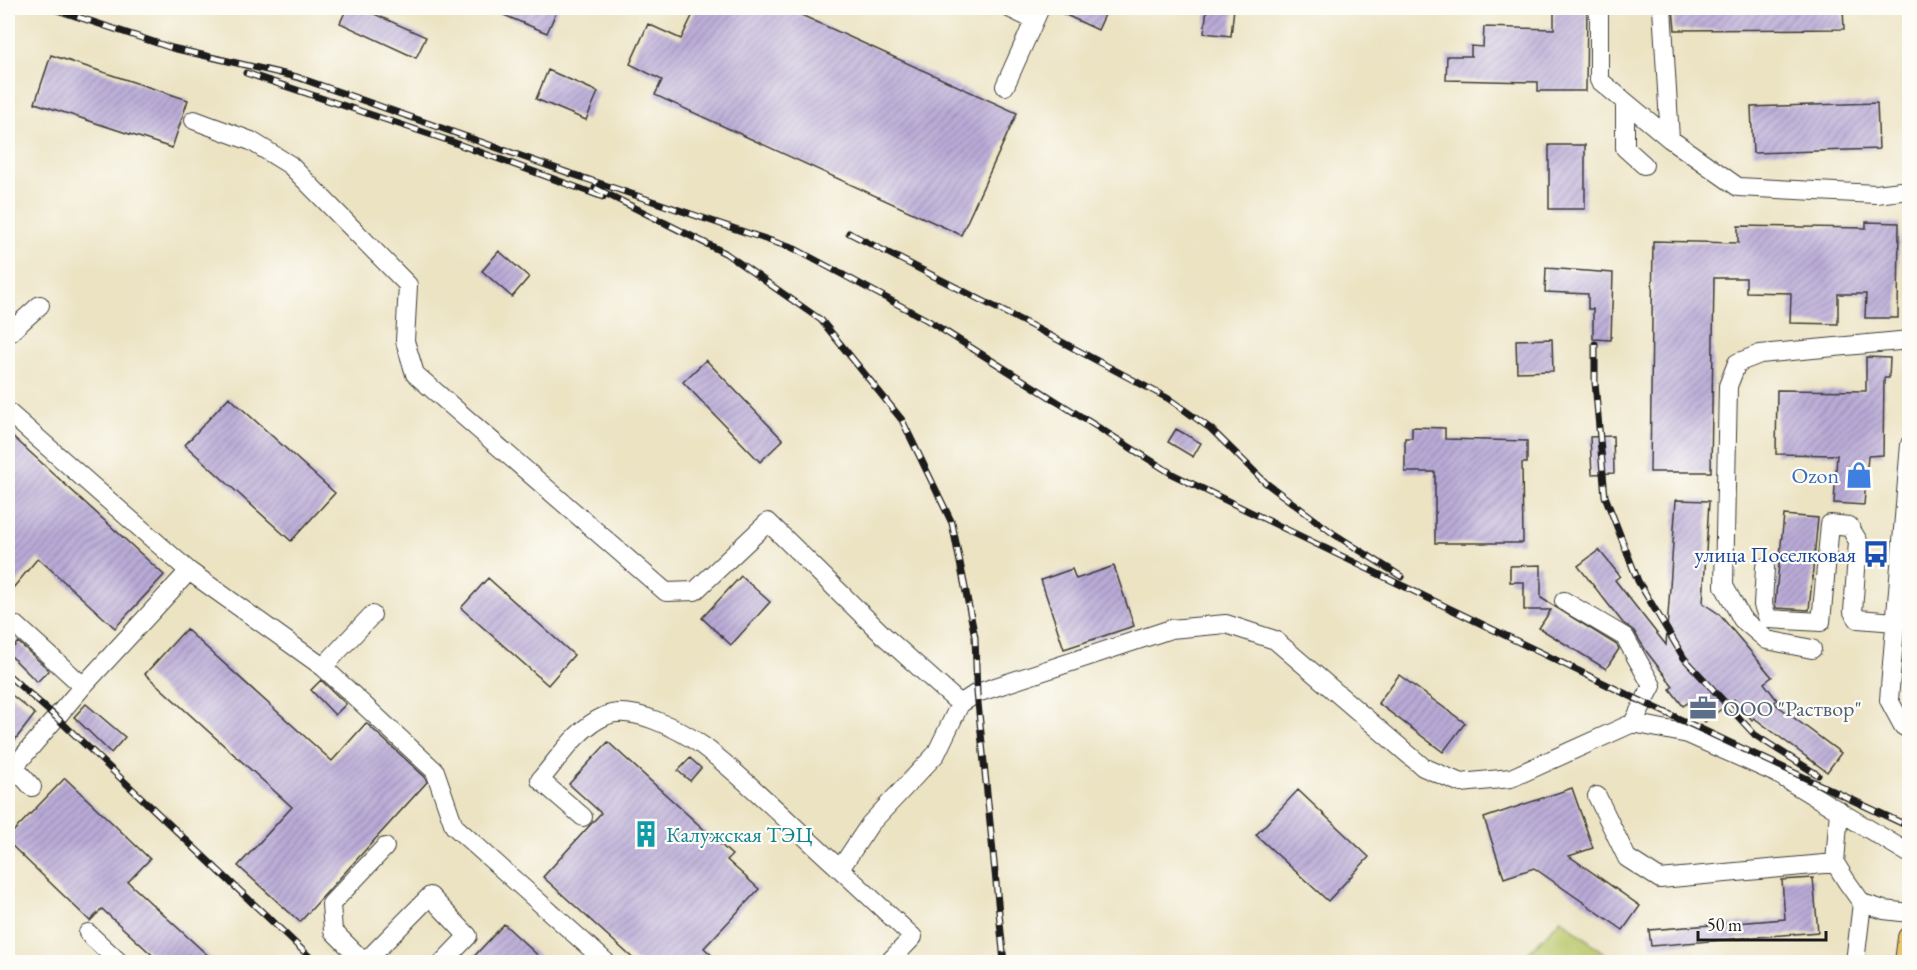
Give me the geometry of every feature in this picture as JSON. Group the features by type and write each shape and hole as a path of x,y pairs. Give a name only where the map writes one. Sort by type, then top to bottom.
{"main road":[{"path":"1907,963 1910,938"}],"street":[{"path":"1005,86 1037,14 1009,8"},
{"path":"1599,8 1599,80 1670,139 1738,187 1876,194 1910,190"},
{"path":"1662,8 1670,139"},
{"path":"1625,103 1625,148 1644,165"},
{"path":"194,120 251,141 298,173 408,285 405,341 415,374 666,592 695,591 768,522 883,635 960,704"},
{"path":"8,334 40,305"},
{"path":"1812,649 1767,640 1742,619 1724,586 1728,386 1737,363 1760,354 1910,340"},
{"path":"8,412 189,571 324,667 435,771 454,826 606,963"},
{"path":"1910,444 1888,700 1903,726 1910,730"},
{"path":"1765,567 1763,605 1768,619 1821,622 1830,524 1849,526 1858,541 1852,612 1858,619 1895,622"},
{"path":"32,787 11,770 83,686 189,571"},
{"path":"1564,602 1625,637 1652,686 1634,723"},
{"path":"324,667 372,615"},
{"path":"840,869 870,824 936,754 960,704 977,693 1171,629 1226,624 1275,640 1423,767 1461,783 1511,778 1634,723 1688,734 1776,773 1910,854"},
{"path":"17,626 83,686"},
{"path":"583,817 540,780 584,729 607,715 646,717 672,728 702,746 913,937 889,963"},
{"path":"1597,796 1627,858 1660,879 1835,863"},
{"path":"1839,810 1835,863 1862,903 1884,910 1910,914"},
{"path":"385,847 331,904 333,931 367,962 430,896 468,936 443,963"},
{"path":"1855,963 1862,903"},
{"path":"88,933 119,963"}],"green space":[{"path":"1561,919 1615,962 1520,962"}],"building":[{"path":"347,8 361,8 426,37 416,58 340,23"},
{"path":"487,8 558,8 547,33"},
{"path":"696,8 786,8 1017,113 961,235 655,95 662,80 630,64 648,24 681,39"},
{"path":"1051,8 1108,8 1098,30"},
{"path":"1207,8 1234,8 1231,36 1204,33"},
{"path":"1554,8 1587,8 1586,91 1538,91 1538,82 1446,80 1447,56 1471,56 1471,46 1483,47 1484,27 1554,29"},
{"path":"1673,8 1843,8 1844,29 1675,30"},
{"path":"51,55 188,100 172,148 35,103"},
{"path":"548,70 598,92 586,120 536,99"},
{"path":"1877,103 1879,149 1753,153 1751,107"},
{"path":"1549,145 1585,145 1585,209 1549,209"},
{"path":"1866,222 1899,223 1898,318 1865,318 1866,294 1838,294 1838,324 1790,323 1791,293 1746,292 1746,278 1714,278 1711,472 1650,472 1653,241 1738,243 1738,226 1866,228"},
{"path":"499,251 529,277 512,297 482,271"},
{"path":"1546,268 1613,273 1611,340 1593,339 1593,309 1588,309 1588,294 1545,292"},
{"path":"1552,339 1553,371 1517,372 1516,340"},
{"path":"1866,357 1890,358 1889,378 1884,378 1883,455 1868,456 1864,505 1834,503 1837,455 1776,454 1777,390 1866,391"},
{"path":"706,360 783,440 760,462 683,382"},
{"path":"229,397 335,493 291,541 185,445"},
{"path":"1412,427 1445,428 1445,439 1527,441 1527,463 1522,463 1523,543 1435,543 1435,472 1405,472 1405,438 1412,438"},
{"path":"1176,429 1201,443 1193,457 1168,442"},
{"path":"8,432 164,575 115,628 38,558 8,594"},
{"path":"1613,436 1614,473 1592,474 1590,437"},
{"path":"1676,500 1709,501 1703,603 1719,614 1772,677 1764,683 1777,700 1774,703 1841,753 1827,772 1754,718 1752,720 1734,699 1705,722 1689,702 1683,706 1670,689 1673,686 1634,631 1623,623 1578,566 1599,550 1620,576 1615,580 1666,645"},
{"path":"1784,515 1818,518 1809,610 1776,608"},
{"path":"1541,565 1541,598 1617,645 1619,649 1606,669 1539,628 1551,610 1524,610 1524,582 1510,582 1510,566"},
{"path":"1114,566 1134,626 1064,649 1041,580 1072,569 1076,579"},
{"path":"741,576 770,602 731,645 702,618"},
{"path":"488,578 574,655 548,685 461,608"},
{"path":"186,629 332,761 366,723 425,777 427,782 300,922 238,866 292,807 145,674"},
{"path":"18,642 49,670 37,682 8,653"},
{"path":"1399,675 1465,723 1443,752 1378,703"},
{"path":"321,680 346,704 335,715 311,690"},
{"path":"8,692 35,714 8,749"},
{"path":"86,704 125,737 111,753 74,717"},
{"name":"Калужская ТЭЦ","path":"608,742 732,855 727,860 759,889 704,948 720,963 638,963 543,877 601,813 569,784"},
{"path":"690,758 701,768 690,781 678,771"},
{"path":"65,778 150,859 128,882 216,963 161,963 102,909 90,921 8,842 8,837"},
{"path":"1572,788 1593,848 1569,856 1640,906 1623,930 1534,868 1504,878 1484,818"},
{"path":"1298,790 1369,857 1328,901 1256,835"},
{"path":"1813,878 1818,932 1651,946 1649,930 1785,919 1782,880"},
{"path":"504,924 546,963 468,963"}],"railway":[{"path":"51,8 172,48 297,77 566,172 795,249 927,320 1174,475 1626,694 1910,827"},
{"path":"246,73 447,140 603,197"},
{"path":"595,188 725,253 821,320 902,420 952,523 975,637 977,693 1004,962"},
{"path":"849,233 1169,399 1211,429 1266,483 1334,534 1402,577"},
{"path":"1595,344 1595,382 1605,496 1638,581 1684,658 1755,735 1818,775"},
{"path":"8,675 56,717 315,962"}],"place":[{"name":"Ozon","path":"1859,475"},
{"name":"улица Поселковая","path":"1876,554"},
{"name":"ООО \"Раствор\"","path":"1703,708"},
{"name":"Калужская ТЭЦ","path":"646,834"}]}
